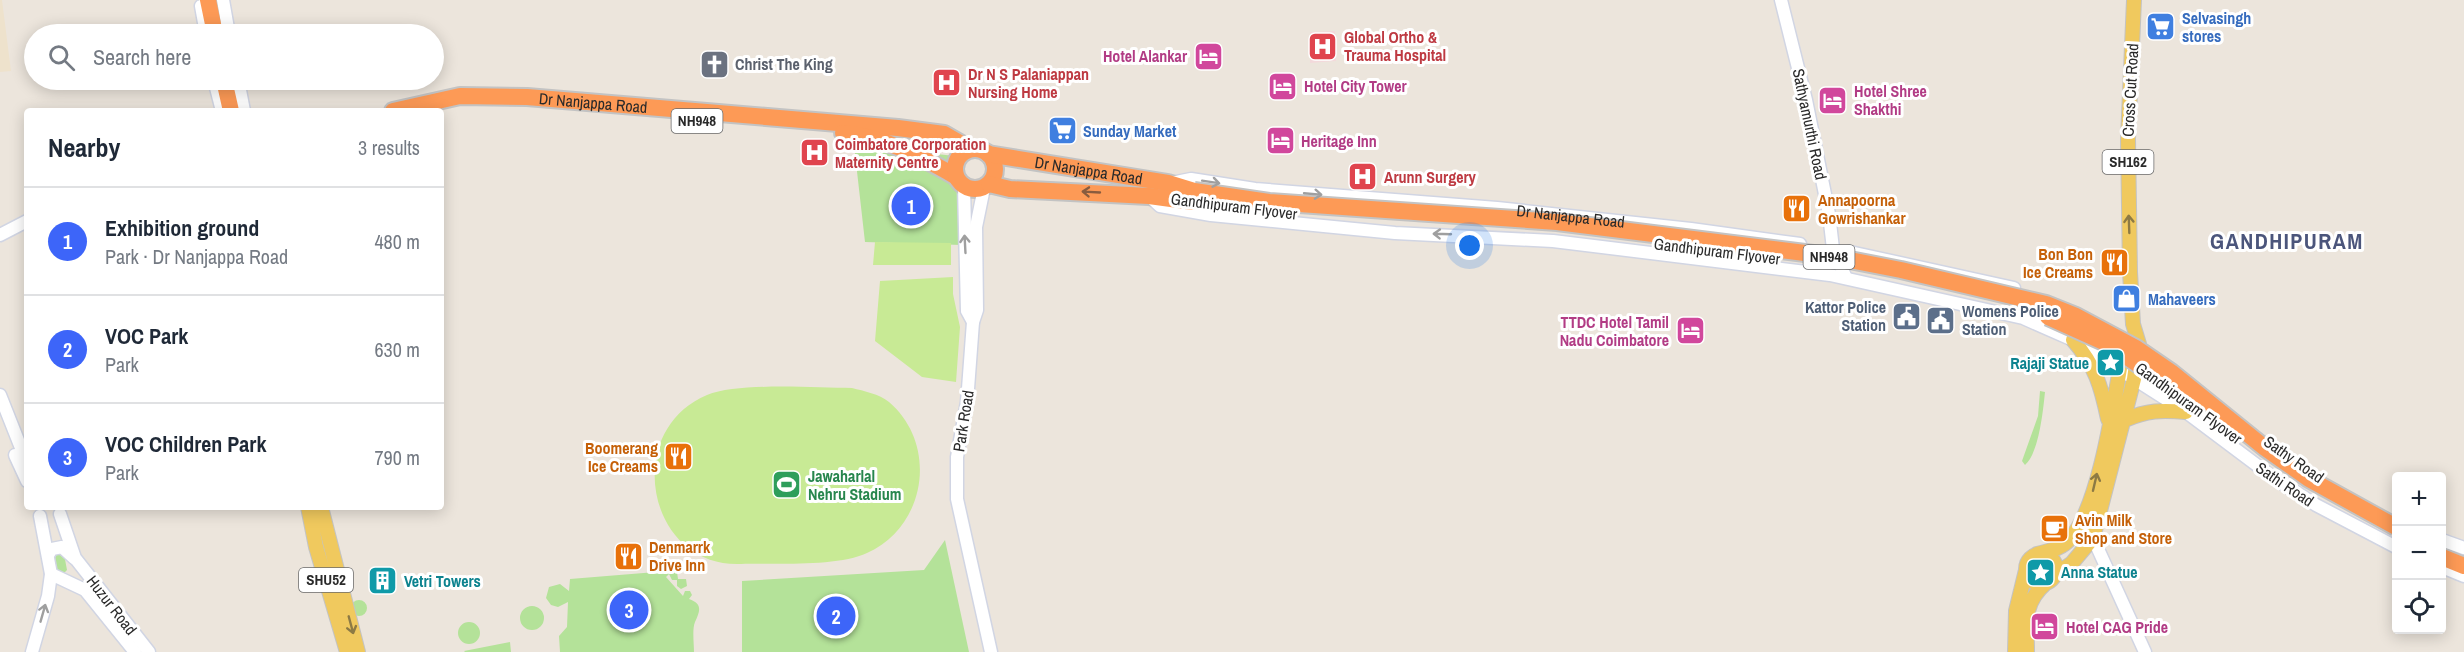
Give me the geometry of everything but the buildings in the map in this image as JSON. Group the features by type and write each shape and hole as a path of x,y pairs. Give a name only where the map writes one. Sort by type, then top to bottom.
{"highway":[{"path":"208,0 213,24"},
{"path":"216,0 221,24"},
{"path":"226,90 230,108"},
{"path":"234,90 237,108"},
{"name":"Dr Nanjappa Road","path":"406,108 460,96 527,97 827,127 902,148 960,182"},
{"name":"Dr Nanjappa Road","path":"444,108 463,104 527,105 944,134 969,149"},
{"path":"960,182 955,163 958,157 969,149"},
{"name":"NH948","path":"969,149 983,150 988,154"},
{"path":"986,186 995,172 993,159 988,154"},
{"name":"Dr Nanjappa Road","path":"988,154 1168,183"},
{"name":"NH948","path":"960,182 970,189 986,186"},
{"name":"Gandhipuram Flyover","path":"1168,183 1193,196 1266,211 1557,231 1705,249 1864,270 2010,304 2069,326 2108,344 2163,380 2278,469 2329,501 2392,534"},
{"name":"Dr Nanjappa Road","path":"986,186 1149,196"},
{"name":"Gandhipuram Flyover","path":"1149,196 1193,196 1557,222 1828,256 1901,270 2046,304 2076,316 2136,348 2171,372 2265,448 2310,479 2395,526"},
{"path":"2446,549 2464,556"},
{"path":"2446,559 2464,566"}],"main road":[{"name":"Cross Cut Road","path":"2130,329 2128,139 2134,0"},
{"name":"SH162","path":"2027,652 2027,608 2038,590 2072,563 2090,542 2125,420 2134,379 2139,344 2130,329"},
{"name":"SH162","path":"2032,558 2060,547 2069,540 2085,515 2110,424 2130,329"},
{"path":"2073,340 2090,360 2100,381 2110,424"},
{"path":"2125,420 2158,409 2186,412"},
{"name":"SHU52","path":"309,510 358,652"},
{"name":"SHU52","path":"321,510 321,540"},
{"path":"2042,554 2052,559 2055,564 2050,579 2035,582 2030,578 2027,573 2032,558 2042,554"},
{"path":"2015,652 2016,610 2032,558"},
{"name":"SHU52","path":"331,574 347,652"}],"street":[{"path":"200,0 204,24"},
{"path":"223,0 228,24"},
{"name":"Sathyamurthi Road","path":"1781,0 1811,125 1829,214 1833,249 1846,278"},
{"path":"217,90 221,108"},
{"path":"240,90 243,108"},
{"name":"Dr Nanjappa Road","path":"1168,183 1191,178 1255,189 1497,208 1691,229 1833,249 1889,259 2016,288 2130,329"},
{"path":"960,182 967,311 973,322"},
{"name":"Park Road","path":"986,186 976,227 976,310 973,322 967,402 957,457 957,499 991,652"},
{"name":"Dr Nanjappa Road","path":"1149,196 1160,206 1221,216 1395,233 1553,241 1846,278 2023,318 2073,340 2120,370"},
{"path":"0,235 24,223"},
{"name":"Sathy Road","path":"2139,344 2184,374 2287,456 2392,519"},
{"name":"Sathi Road","path":"2120,370 2186,412 2274,478 2316,505 2392,544"},
{"path":"0,395 24,455"},
{"path":"0,418 24,474"},
{"path":"40,517 53,519 61,510"},
{"name":"Huzur Road","path":"61,510 75,558"},
{"path":"40,517 52,525 65,528"},
{"path":"32,652 48,596 51,574 40,517"},
{"path":"2446,541 2464,548"},
{"path":"2090,542 2138,652"},
{"path":"2090,542 2145,652"},
{"name":"Huzur Road","path":"48,555 52,549 62,547 75,558 149,652"},
{"path":"2446,569 2464,576"},
{"name":"Huzur Road","path":"51,574 85,590 135,652"}],"shaded area":[{"path":"0,0 2,0 11,71 0,72"},
{"name":"Global Ortho & Trauma Hospital","path":"1335,31 1336,61 1310,63 1310,32"}],"green space":[{"path":"854,145 955,156 960,171 962,245 865,242"},
{"path":"875,242 951,243 951,265 873,265"},
{"path":"953,277 953,294 960,327 956,382 922,377 875,341 880,281"},
{"name":"Jawaharlal Nehru Stadium","path":"738,388 852,388 876,395 889,402 905,420 915,440 920,462 919,484 913,505 902,524 887,541 855,557 788,564 741,564 709,559 684,544 666,522 656,494 655,465 663,437 680,413 707,395"},
{"path":"2040,391 2045,392 2039,431 2034,451 2025,465 2022,461 2038,416"},
{"path":"945,540 969,652 742,652 742,581 924,570"},
{"path":"54,552 64,554 67,570 64,573 56,572"},
{"path":"662,563 668,565 670,572 677,572 678,579 686,579 687,586 681,589 677,586 677,580 672,580 669,574 666,577 683,596 685,591 690,591 692,595 689,599 697,603 699,608 694,629 694,652 560,652 559,636 567,627 568,602 558,607 551,605 546,598 549,587 560,584 569,591 570,579 656,572 657,567"},
{"path":"356,600 362,600 367,608 365,614 356,616 351,611 351,605"},
{"path":"527,606 537,606 544,613 544,623 537,630 527,630 520,623 520,613"},
{"path":"469,622 477,625 480,633 477,641 469,644 461,641 458,633 461,625"},
{"path":"510,642 511,652 464,651"}],"place":[{"name":"Selvasingh stores","path":"2161,27"},
{"name":"Global Ortho & Trauma Hospital","path":"1323,46"},
{"name":"Hotel Alankar","path":"1208,56"},
{"name":"Christ The King","path":"714,64"},
{"name":"Dr N S Palaniappan Nursing Home","path":"947,83"},
{"name":"Hotel City Tower","path":"1283,86"},
{"name":"Hotel Shree Shakthi","path":"1833,100"},
{"name":"Sunday Market","path":"1062,131"},
{"name":"Heritage Inn","path":"1280,141"},
{"name":"Coimbatore Corporation Maternity Centre","path":"814,153"},
{"name":"Arunn Surgery","path":"1363,177"},
{"name":"Exhibition ground","path":"911,206"},
{"name":"Annapoorna Gowrishankar","path":"1797,209"},
{"name":"Bon Bon Ice Creams","path":"2114,263"},
{"name":"Mahaveers","path":"2127,299"},
{"name":"Kattor Police Station","path":"1907,316"},
{"name":"Womens Police Station","path":"1941,320"},
{"name":"TTDC Hotel Tamil Nadu Coimbatore","path":"1690,331"},
{"name":"Rajaji Statue","path":"2110,363"},
{"name":"Boomerang Ice Creams","path":"679,457"},
{"name":"Jawaharlal Nehru Stadium","path":"787,485"},
{"name":"Avin Milk Shop and Store","path":"2054,529"},
{"name":"Denmarrk Drive Inn","path":"628,556"},
{"name":"Anna Statue","path":"2040,572"},
{"name":"Vetri Towers","path":"383,581"},
{"name":"VOC Children Park","path":"629,610"},
{"name":"VOC Park","path":"836,616"},
{"name":"Hotel CAG Pride","path":"2045,627"}],"district":[{"name":"GANDHIPURAM","path":"2287,241"}]}
